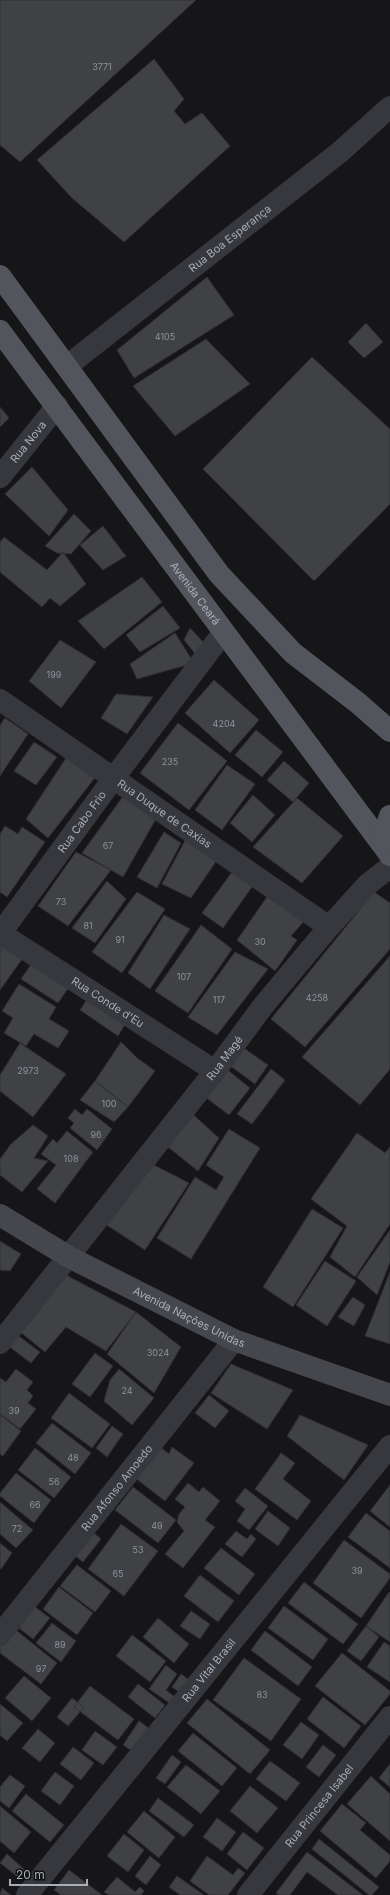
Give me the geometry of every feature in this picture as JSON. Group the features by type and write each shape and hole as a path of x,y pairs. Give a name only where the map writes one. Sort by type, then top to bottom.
{"main road":[{"path":"0,276 153,487 219,574 293,653 358,703 390,732"},
{"name":"Avenida Ceará","path":"0,331 223,633 386,849"},
{"path":"386,849 390,816"}],"street":[{"name":"Rua Boa Esperança","path":"66,366 340,152 390,107"},
{"name":"Rua Nova","path":"0,477 56,406"},
{"name":"Rua Cabo Frio","path":"0,934 113,779 223,633"},
{"name":"Rua Duque de Caxias","path":"0,700 329,927"},
{"name":"Rua Magé","path":"0,1343 215,1072 263,1006 329,927 368,884 390,867"},
{"name":"Rua Conde d'Eu","path":"0,934 215,1072"},
{"name":"Avenida Nações Unidas","path":"0,1215 68,1257 234,1340 390,1395"},
{"name":"Rua Afonso Amoedo","path":"0,1634 234,1340"},
{"name":"Rua Vital Brasil","path":"27,1895 390,1446"},
{"name":"Rua Princesa Isabel","path":"248,1895 390,1717"}],"building":[{"path":"0,0 196,0 20,162 0,145"},
{"path":"154,59 184,99 174,111 185,124 202,113 230,146 124,242 72,198 37,160"},
{"path":"207,277 234,315 134,378 117,350"},
{"path":"366,323 383,342 364,358 348,342"},
{"path":"206,339 250,384 175,436 133,386"},
{"path":"312,357 390,429 390,504 314,581 203,469"},
{"path":"0,407 9,418 0,427"},
{"path":"32,467 68,510 49,536 5,494"},
{"path":"74,514 91,531 71,554 57,553 45,546"},
{"path":"103,526 126,556 103,570 80,545"},
{"path":"4,537 47,570 63,552 86,584 60,606 50,598 42,607 0,572 0,542"},
{"path":"142,577 162,602 104,649 78,621"},
{"path":"163,606 180,628 140,652 126,635"},
{"path":"190,628 205,644 198,657 184,640"},
{"path":"175,633 194,663 137,679 130,664"},
{"path":"60,640 96,662 61,708 29,681"},
{"path":"214,680 259,720 230,753 185,713"},
{"path":"116,694 153,697 127,734 101,718"},
{"path":"5,718 28,734 0,776 0,725"},
{"path":"178,723 227,761 189,810 140,773"},
{"path":"256,730 283,752 262,777 235,755"},
{"path":"34,742 57,757 36,785 14,771"},
{"path":"68,755 97,775 48,838 26,819"},
{"path":"284,761 309,783 293,802 267,780"},
{"path":"227,765 255,784 222,830 195,810"},
{"path":"124,795 157,817 123,877 82,853"},
{"path":"253,795 275,815 252,842 230,823"},
{"path":"297,798 343,836 302,883 253,847"},
{"path":"5,826 18,834 22,827 45,842 7,897 0,892 0,834"},
{"path":"164,832 181,843 157,888 137,877"},
{"path":"188,835 219,857 191,898 162,884"},
{"path":"76,852 111,870 68,926 38,906"},
{"path":"235,868 254,884 223,928 202,913"},
{"path":"107,881 126,899 95,943 72,928"},
{"path":"137,892 165,909 122,973 92,952"},
{"path":"374,892 390,903 390,949 305,1047 271,1019"},
{"path":"269,894 305,920 291,936 297,940 275,971 237,940"},
{"path":"164,915 190,929 150,989 128,973"},
{"path":"201,925 232,949 188,1013 155,991"},
{"path":"0,943 25,955 0,990"},
{"path":"235,952 268,969 217,1035 188,1017"},
{"path":"390,956 390,1069 360,1105 302,1057"},
{"path":"34,960 71,984 58,1003 21,979"},
{"path":"19,984 56,1007 49,1019 69,1031 58,1048 34,1034 26,1046 4,1033 13,1018 2,1011"},
{"path":"90,995 127,1021 118,1036 80,1010"},
{"path":"121,1042 136,1057 155,1071 128,1107 95,1081"},
{"path":"20,1043 66,1074 33,1117 0,1091 0,1075"},
{"path":"238,1044 268,1065 255,1084 225,1062"},
{"path":"225,1068 250,1088 229,1115 204,1096"},
{"path":"271,1069 285,1080 252,1124 237,1114"},
{"path":"95,1081 128,1107 114,1122 80,1100"},
{"path":"75,1109 82,1115 87,1109 112,1129 97,1150 70,1128 74,1123 68,1118"},
{"path":"189,1111 219,1138 198,1171 163,1143"},
{"path":"33,1125 48,1136 34,1158 48,1161 22,1192 0,1175 0,1159 11,1144"},
{"path":"229,1129 260,1148 191,1259 157,1238 195,1177 216,1190 224,1177 206,1165"},
{"path":"67,1131 93,1152 55,1203 37,1189 56,1165 41,1154 53,1139 57,1143"},
{"path":"357,1133 385,1153 390,1147 390,1224 355,1277 330,1257 347,1226 311,1199"},
{"path":"148,1162 189,1183 145,1250 102,1222"},
{"path":"312,1209 343,1228 293,1307 263,1287"},
{"path":"390,1230 390,1262 377,1295 357,1277"},
{"path":"0,1241 21,1254 10,1271 0,1270"},
{"path":"325,1261 356,1281 327,1326 296,1305"},
{"path":"390,1272 390,1344 365,1336"},
{"path":"64,1274 136,1312 106,1351 66,1327 45,1352 19,1331"},
{"path":"353,1297 365,1305 354,1326 338,1317"},
{"path":"136,1312 181,1347 154,1393 107,1354"},
{"path":"16,1334 40,1352 31,1363 7,1345"},
{"path":"95,1353 113,1366 90,1397 72,1384"},
{"path":"231,1364 293,1390 267,1429 211,1393"},
{"path":"16,1369 33,1382 27,1390 33,1396 28,1403 36,1409 20,1429 0,1414 0,1378 6,1382"},
{"path":"119,1369 154,1398 132,1425 104,1401 110,1380"},
{"path":"69,1393 110,1424 92,1448 51,1418"},
{"path":"209,1395 229,1411 215,1428 195,1413"},
{"path":"0,1415 21,1431 3,1456 0,1454"},
{"path":"300,1415 368,1445 344,1480 287,1436"},
{"path":"52,1423 91,1453 75,1474 36,1443"},
{"path":"112,1426 123,1434 107,1457 96,1448"},
{"path":"158,1445 169,1454 172,1447 194,1463 165,1501 134,1477"},
{"path":"35,1448 71,1477 54,1498 18,1470"},
{"path":"281,1453 295,1463 283,1479 311,1501 297,1520 255,1489"},
{"path":"16,1473 51,1500 34,1523 0,1496 0,1493"},
{"path":"188,1483 199,1492 203,1487 220,1501 205,1520 215,1527 183,1568 165,1554 184,1531 177,1522 179,1514 185,1507 175,1499"},
{"path":"390,1485 390,1527 370,1511"},
{"path":"133,1487 176,1520 158,1543 115,1510"},
{"path":"245,1488 268,1506 249,1530 237,1521 245,1509 235,1501"},
{"path":"0,1502 33,1530 16,1548 0,1534"},
{"path":"268,1511 290,1528 278,1546 255,1529"},
{"path":"366,1513 390,1531 390,1568 348,1537"},
{"path":"121,1524 158,1551 124,1596 88,1569"},
{"path":"87,1527 101,1539 83,1562 68,1550"},
{"path":"236,1531 247,1539 251,1534 256,1539 242,1557 225,1544"},
{"path":"344,1540 390,1574 390,1578 361,1618 313,1583"},
{"path":"0,1543 12,1553 1,1569 0,1569"},
{"path":"221,1548 255,1574 239,1595 204,1568"},
{"path":"77,1565 111,1591 95,1612 60,1586"},
{"path":"200,1575 234,1601 218,1622 184,1596"},
{"path":"304,1582 358,1624 343,1644 288,1603"},
{"path":"59,1587 93,1613 77,1635 43,1609"},
{"path":"389,1592 390,1593 390,1642 366,1626"},
{"path":"31,1604 50,1618 33,1639 15,1625"},
{"path":"284,1606 328,1639 313,1660 268,1628"},
{"path":"191,1611 210,1624 200,1639 180,1626"},
{"path":"158,1618 189,1644 174,1663 143,1637"},
{"path":"52,1623 76,1641 61,1662 36,1643"},
{"path":"366,1626 379,1637 361,1661 347,1651"},
{"path":"12,1627 57,1663 41,1684 0,1653 0,1643"},
{"path":"265,1631 312,1667 298,1686 251,1650"},
{"path":"132,1635 166,1661 150,1682 116,1656"},
{"path":"384,1642 390,1646 390,1682 367,1667"},
{"path":"342,1653 390,1691 390,1694 365,1725 315,1686"},
{"path":"244,1658 301,1699 271,1741 213,1700"},
{"path":"166,1665 177,1674 166,1690 176,1698 171,1704 149,1689"},
{"path":"181,1674 191,1681 182,1694 172,1687"},
{"path":"24,1676 51,1698 32,1721 5,1698"},
{"path":"138,1684 165,1705 155,1718 128,1697"},
{"path":"90,1686 134,1719 118,1740 74,1707"},
{"path":"323,1697 361,1726 344,1748 307,1719"},
{"path":"72,1698 84,1707 68,1726 57,1717"},
{"path":"207,1699 270,1750 250,1774 187,1723"},
{"path":"0,1704 23,1723 7,1741 0,1735"},
{"path":"139,1721 150,1729 134,1752 123,1745"},
{"path":"301,1722 319,1735 302,1759 283,1745"},
{"path":"38,1729 55,1743 40,1762 22,1748"},
{"path":"95,1731 117,1747 103,1765 82,1750"},
{"path":"193,1733 237,1768 222,1786 178,1751"},
{"path":"323,1745 336,1755 319,1777 306,1767"},
{"path":"73,1747 94,1763 81,1780 60,1764"},
{"path":"172,1755 181,1762 165,1784 156,1778"},
{"path":"270,1761 300,1783 286,1801 256,1779"},
{"path":"390,1764 390,1787 379,1778"},
{"path":"186,1765 220,1791 201,1814 167,1787"},
{"path":"55,1772 74,1786 60,1805 41,1791"},
{"path":"10,1775 25,1786 9,1808 0,1801 0,1787"},
{"path":"371,1776 390,1794 390,1841 347,1804"},
{"path":"250,1786 278,1808 257,1833 230,1811"},
{"path":"26,1794 64,1825 50,1842 12,1811"},
{"path":"158,1798 194,1825 184,1837 149,1811"},
{"path":"342,1804 366,1823 360,1830 390,1855 390,1861 376,1878 320,1831"},
{"path":"0,1806 31,1832 14,1853 0,1841"},
{"path":"144,1811 175,1837 159,1858 127,1832"},
{"path":"217,1818 236,1832 222,1851 203,1837"},
{"path":"243,1832 264,1848 247,1870 227,1854"},
{"path":"124,1834 144,1850 128,1872 107,1856"},
{"path":"319,1839 379,1887 372,1895 369,1895 312,1849"},
{"path":"307,1852 363,1895 338,1895 307,1872 290,1895 279,1895 276,1893"},
{"path":"7,1854 25,1870 19,1878 0,1863"},
{"path":"150,1856 161,1865 146,1885 135,1876"},
{"path":"207,1856 233,1875 238,1868 245,1873 228,1895 209,1895 190,1881"},
{"path":"69,1870 102,1895 61,1895 54,1890"},
{"path":"177,1876 204,1895 180,1895 169,1887"},
{"path":"117,1877 135,1892 140,1887 144,1891 141,1895 109,1895 104,1892"},
{"path":"2,1888 11,1895 0,1895"}]}
